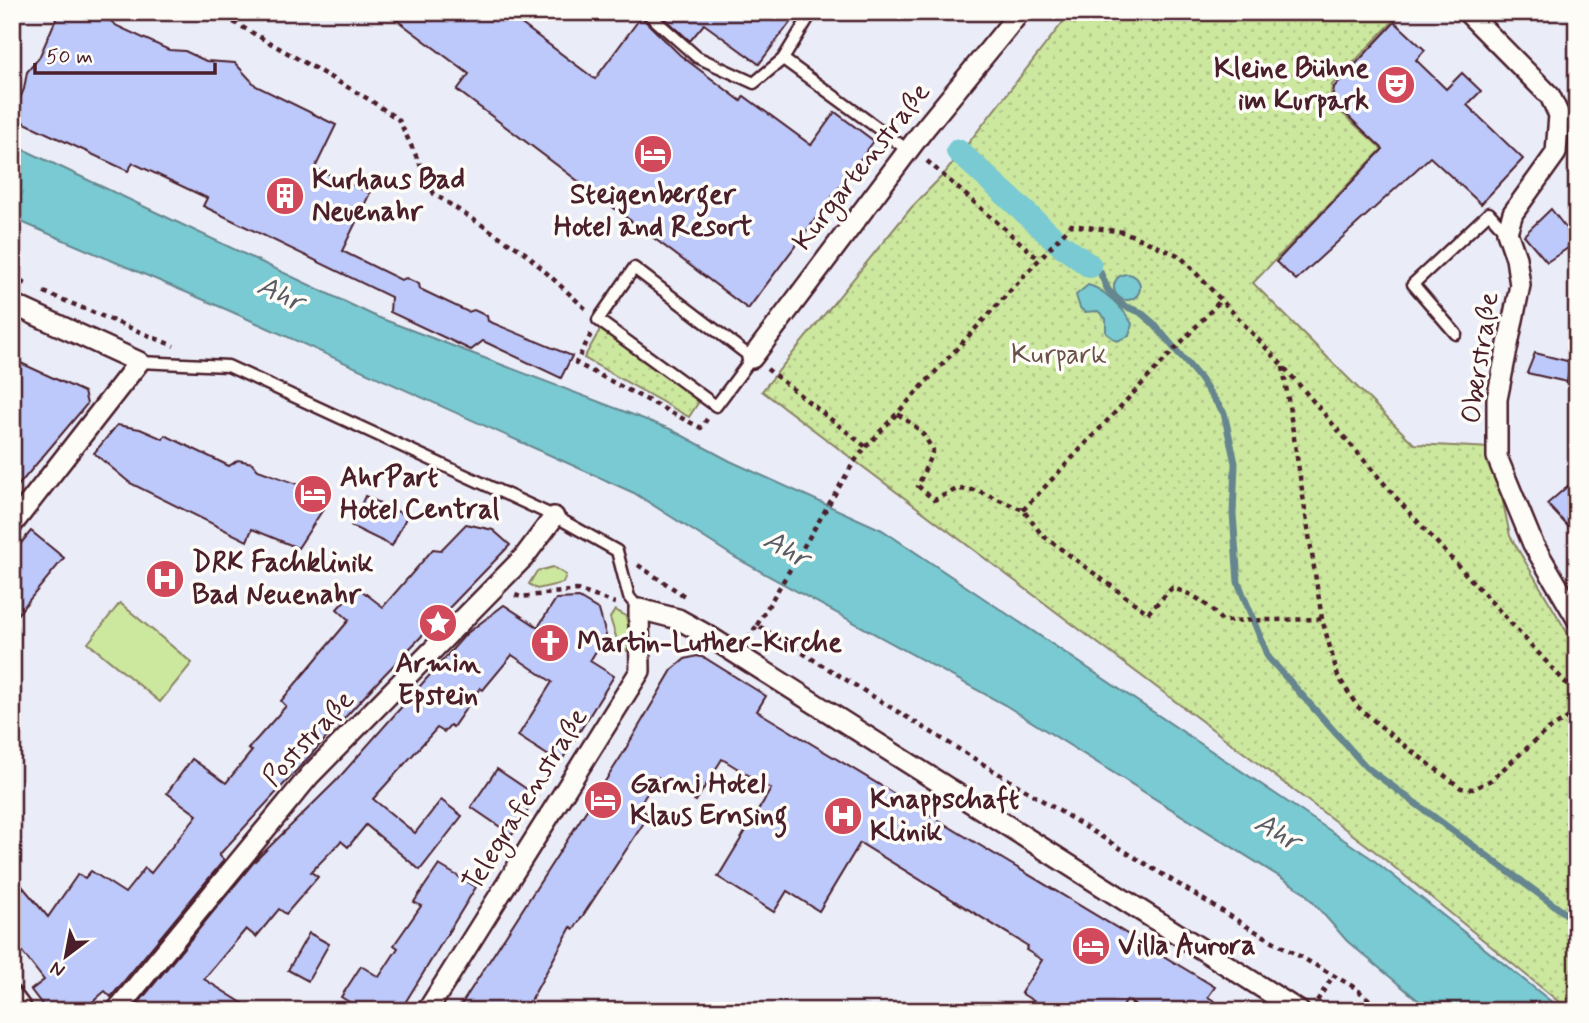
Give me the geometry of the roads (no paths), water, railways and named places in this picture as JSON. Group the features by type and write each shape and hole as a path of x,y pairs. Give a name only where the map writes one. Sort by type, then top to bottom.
{"street":[{"name":"Kurgartenstraße","path":"752,358 909,151 1020,12"},
{"path":"1467,12 1550,96 1559,115 1556,153 1513,213 1507,232"},
{"name":"Oberstraße","path":"1507,232 1516,258 1520,285 1497,399 1497,457 1533,544 1577,619"},
{"path":"12,304 139,362 12,525"},
{"name":"Poststraße","path":"116,1011 310,775 524,557 554,517"},
{"path":"639,609 678,619 706,635 1308,1007"},
{"name":"Telegrafenstraße","path":"428,1011 640,671 639,609"},
{"path":"12,996 23,1011"}],"lane":[{"path":"646,12 697,57 754,83 783,58 812,12"},
{"path":"783,58 909,151"},
{"path":"1456,334 1413,284 1489,213 1507,232"},
{"path":"634,268 752,358 716,406 598,320 634,268"},
{"path":"139,362 228,366 554,517 617,551 629,597 639,609"}],"water":[{"name":"Ahr","path":"12,144 377,317 670,429 730,461 882,530 1371,858 1563,1011 1431,1011 1347,941 1304,892 1005,705 736,558 634,493 230,311 12,218"},
{"path":"1127,274 1136,278 1140,287 1136,296 1127,300 1118,296 1114,287 1118,278"},
{"path":"1088,285 1107,295 1124,312 1132,324 1129,336 1117,341 1106,333 1106,319 1098,311 1085,312 1080,308 1076,295"}],"waterway":[{"path":"958,151 1061,245 1090,266"},
{"path":"1090,266 1100,272 1108,290 1124,306 1140,312 1153,323 1197,375 1224,413 1235,463 1233,514 1238,582 1268,657 1366,767 1577,922"}],"place":[{"name":"Kleine Bühne im Kurpark","path":"1396,85"},
{"name":"Steigenberger Hotel and Resort","path":"653,154"},
{"name":"Kurhaus Bad Neuenahr","path":"285,196"},
{"name":"AhrPart Hotel Central","path":"313,494"},
{"name":"DRK Fachklinik Bad Neuenahr","path":"165,579"},
{"name":"Armin Epstein","path":"438,623"},
{"name":"Martin-Luther-Kirche","path":"550,643"},
{"name":"Garni Hotel Klaus Ernsing","path":"603,800"},
{"name":"Knappschaft Klinik","path":"843,816"},
{"name":"Villa Aurora","path":"1091,946"}],"park label":[{"name":"Kurpark","path":"1059,355"}]}
